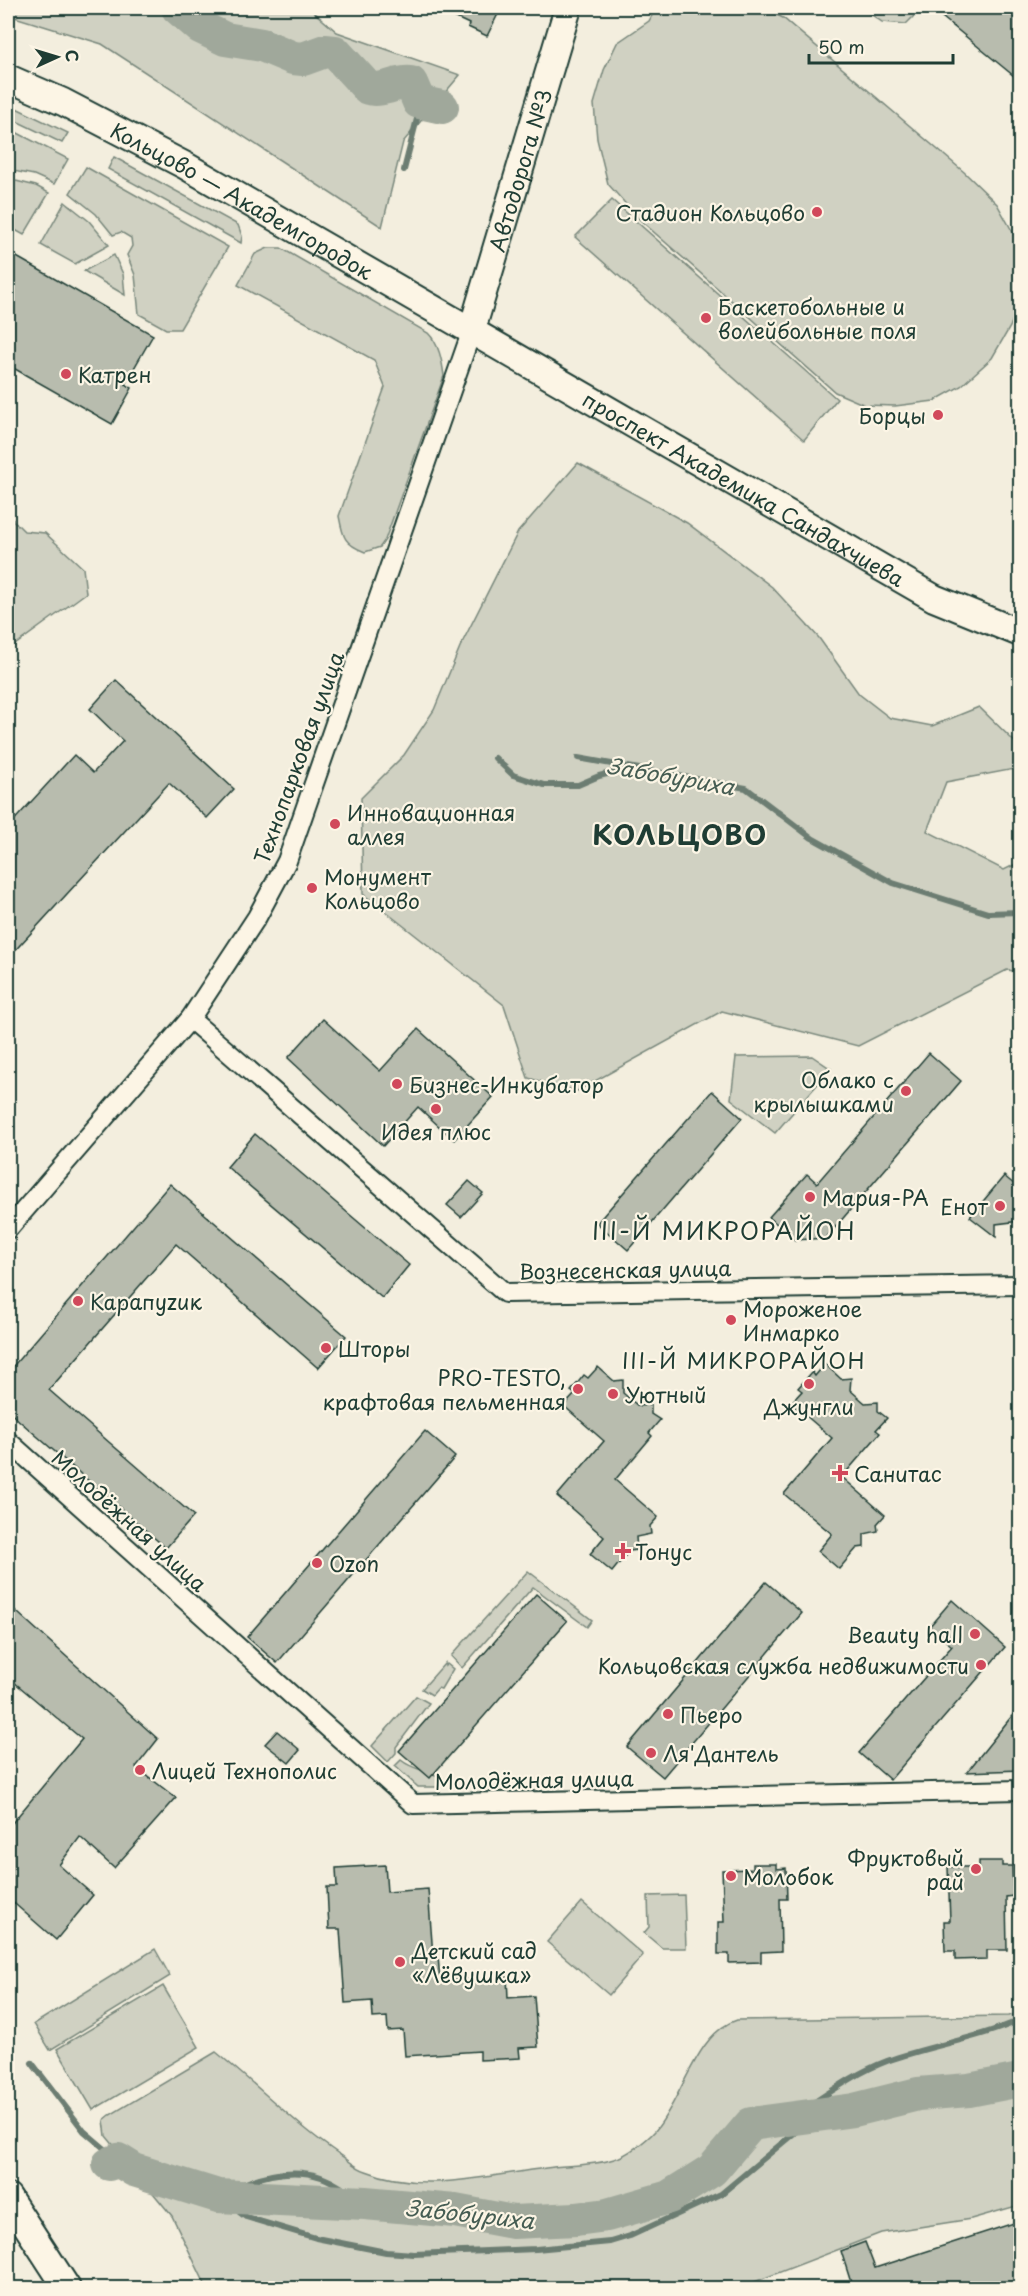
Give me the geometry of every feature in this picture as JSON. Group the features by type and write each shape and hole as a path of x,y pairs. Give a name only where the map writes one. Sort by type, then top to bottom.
{"main road":[{"name":"Автодорога №3","path":"471,333 568,8"},
{"name":"Кольцово — Академгородок","path":"8,78 63,102 186,166 471,333"},
{"name":"проспект Академика Сандахчиева","path":"471,333 934,598 1020,633"},
{"path":"8,2197 67,2289"}],"street":[{"name":"Технопарковая улица","path":"8,1229 190,1019 257,917 287,861 471,333"},
{"name":"Вознесенская улица","path":"190,1019 505,1293 1020,1285"},
{"name":"Молодёжная улица","path":"8,1441 413,1804 1020,1790"}],"shaded area":[{"path":"8,8 309,8 337,32 460,75 403,142 382,227 102,44 8,15"},
{"name":"Стадион Кольцово","path":"656,8 763,8 783,18 964,172 997,204 1020,245 1020,301 1010,327 992,358 961,386 934,401 895,406 865,405 835,392 639,219 608,184 597,139 594,104 604,70 617,43 649,21"},
{"path":"862,8 922,8 906,24 882,22"},
{"path":"8,104 68,133 62,143 8,117"},
{"path":"8,128 68,159 54,184 34,175 8,170"},
{"path":"114,157 238,225 242,236 241,243 108,169"},
{"path":"86,167 228,247 180,329 166,329 139,314 135,275 127,255 132,246 131,238 121,232 113,235 96,214 70,193"},
{"path":"8,179 36,186 49,193 24,235 8,226"},
{"name":"Баскетобольные и волейбольные поля","path":"612,200 837,399 804,440 575,237"},
{"path":"65,202 89,221 109,245 75,264 41,245"},
{"path":"268,248 281,248 428,333 437,347 444,376 385,540 380,547 365,552 349,543 343,535 339,516 385,387 374,360 238,285 255,254"},
{"path":"114,255 123,274 125,295 84,271"},
{"path":"578,463 687,523 772,587 819,638 859,694 890,718 932,726 979,707 1020,747 1020,768 946,782 927,831 1004,870 1020,862 1020,972 1007,970 858,1046 722,1011 577,1091 528,1078 504,1005 363,894 361,798 404,755 434,710 460,647 518,532"},
{"path":"8,515 24,531 45,533 83,568 86,593 8,650"},
{"path":"812,1056 831,1069 775,1133 731,1099 736,1057"},
{"path":"528,1571 592,1620 587,1627 533,1587 462,1668 451,1656"},
{"path":"445,1663 445,1666 447,1664 453,1669 441,1689 438,1688 432,1695 422,1689"},
{"path":"416,1696 429,1703 396,1747 396,1753 388,1762 372,1746"},
{"path":"401,1760 446,1781 441,1787 418,1787 395,1766"},
{"path":"684,1895 686,1948 662,1948 644,1933 649,1927 648,1896"},
{"path":"582,1902 643,1955 609,1995 547,1942"},
{"path":"155,1949 170,1976 50,2050 34,2024"},
{"path":"163,1986 199,2047 93,2110 57,2049"},
{"path":"1020,2013 1020,2205 971,2219 881,2233 739,2288 207,2288 172,2216 106,2136 104,2120 110,2115 216,2052 323,2142 359,2168 387,2178 432,2182 455,2181 589,2164 624,2155 651,2135 665,2118 700,2052 723,2027 737,2020 1009,2016"}],"building":[{"path":"435,8 501,8 487,36 468,27 469,24"},
{"path":"931,8 1014,8 1020,12 1020,81"},
{"path":"8,252 153,335 125,384 132,388 112,424 8,365"},
{"path":"116,680 234,789 207,818 169,783 8,958 8,827 74,755 93,773 123,741 90,709"},
{"name":"Бизнес-Инкубатор","path":"323,1019 380,1071 418,1029 493,1097 454,1140 418,1107 383,1146 288,1058"},
{"path":"929,1053 961,1081 826,1238 795,1240 769,1217 807,1174 817,1183"},
{"path":"712,1091 742,1118 628,1250 597,1223"},
{"path":"255,1134 409,1265 382,1298 227,1167"},
{"name":"Енот","path":"1004,1176 1020,1189 1020,1221 996,1224 996,1237 970,1217"},
{"path":"469,1181 483,1193 461,1217 447,1205"},
{"path":"170,1184 346,1336 318,1368 176,1244 49,1390 194,1516 166,1548 8,1411 8,1372"},
{"path":"825,1364 841,1379 851,1378 850,1390 865,1403 878,1402 878,1411 887,1418 876,1430 880,1433 842,1477 885,1515 877,1524 878,1531 864,1534 864,1547 857,1548 839,1569 818,1551 832,1534 784,1494 832,1438 791,1403 802,1391 798,1388 812,1372 815,1376"},
{"path":"598,1367 614,1381 623,1380 623,1393 638,1406 651,1405 651,1414 660,1420 649,1433 652,1436 615,1480 658,1517 650,1526 651,1534 636,1537 637,1550 629,1551 612,1572 590,1554 604,1537 557,1496 604,1441 564,1406 575,1394 571,1391 584,1375 588,1378"},
{"path":"425,1431 455,1457 277,1663 247,1637"},
{"path":"766,1582 802,1613 663,1777 627,1747"},
{"path":"536,1594 567,1621 430,1778 399,1751"},
{"path":"952,1600 1005,1647 890,1780 859,1753 952,1646 929,1627"},
{"path":"8,1604 158,1739 136,1767 176,1798 114,1868 80,1837 59,1865 93,1895 56,1940 8,1898 8,1828 82,1739 8,1677"},
{"path":"1020,1706 1020,1770 967,1772"},
{"path":"277,1731 300,1750 289,1763 265,1744"},
{"path":"979,1861 1002,1861 1002,1866 1012,1866 1013,1896 1006,1897 1007,1950 987,1950 987,1959 955,1960 955,1951 945,1951 944,1921 950,1921 948,1867 979,1867"},
{"path":"753,1864 776,1864 776,1869 786,1868 787,1899 780,1899 781,1951 761,1952 761,1962 729,1963 729,1954 718,1954 718,1922 724,1922 722,1870 753,1869"},
{"path":"385,1865 387,1892 428,1889 433,1956 438,1956 440,1981 507,1977 508,1998 534,1996 538,2047 519,2048 520,2058 480,2060 480,2051 405,2056 403,2030 388,2031 387,2017 373,2018 372,2001 345,2003 340,1929 329,1929 327,1887 337,1887 336,1868"},
{"path":"1020,2221 1020,2279 991,2289 853,2289 841,2251 865,2242 875,2268"}],"waterway":[{"name":"Забобуриха","path":"178,8 200,27 225,39 262,45 293,58 303,59 325,51 335,52 368,88 380,89 411,83 419,102 442,107"},
{"path":"404,170 421,103"},
{"path":"495,758 513,775 544,785 578,785 599,776 627,769"},
{"name":"Забобуриха","path":"578,758 746,788 812,838 893,883 988,913 1020,912"},
{"path":"787,2120 873,2067 904,2055 988,2032 1020,2020"},
{"path":"32,2063 84,2131 118,2160"},
{"name":"Забобуриха","path":"109,2164 118,2160 134,2170 218,2196 365,2203 455,2211 513,2222 576,2219 607,2215 669,2197 712,2170 751,2124 854,2110 918,2094 969,2090 1020,2080"},
{"path":"365,2203 327,2179 295,2173 254,2180 218,2196 246,2217 316,2238 386,2252 414,2254 536,2249 610,2242 630,2236 721,2194 817,2114"}],"place":[{"name":"Стадион Кольцово","path":"817,212"},
{"name":"Баскетобольные и волейбольные поля","path":"706,318"},
{"name":"Катрен","path":"66,374"},
{"name":"Борцы","path":"938,415"},
{"name":"Инновационная аллея","path":"335,824"},
{"name":"Монумент Кольцово","path":"312,888"},
{"name":"Бизнес-Инкубатор","path":"397,1084"},
{"name":"Облако с крылышками","path":"906,1091"},
{"name":"Идея плюс","path":"436,1109"},
{"name":"Мария-РА","path":"810,1197"},
{"name":"Енот","path":"1000,1206"},
{"name":"Карапуzик","path":"78,1301"},
{"name":"Мороженое Инмарко","path":"731,1320"},
{"name":"Шторы","path":"326,1348"},
{"name":"Джунгли","path":"809,1384"},
{"name":"PRO-TESTO, крафтовая пельменная","path":"578,1389"},
{"name":"Уютный","path":"613,1394"},
{"name":"Санитас","path":"840,1473"},
{"name":"Тонус","path":"623,1551"},
{"name":"Ozon","path":"317,1563"},
{"name":"Beauty hall","path":"975,1634"},
{"name":"Кольцовская служба недвижимости","path":"981,1665"},
{"name":"Пьеро","path":"668,1714"},
{"name":"Ля'Дантель","path":"651,1753"},
{"name":"Лицей Технополис","path":"140,1770"},
{"name":"Фруктовый рай","path":"976,1869"},
{"name":"Молобок","path":"731,1876"},
{"name":"Детский сад «Лёвушка»","path":"400,1962"}],"district":[{"name":"КОЛЬЦОВО","path":"680,833"},
{"name":"III-Й МИКРОРАЙОН","path":"724,1230"},
{"name":"III-Й МИКРОРАЙОН","path":"744,1359"}]}
